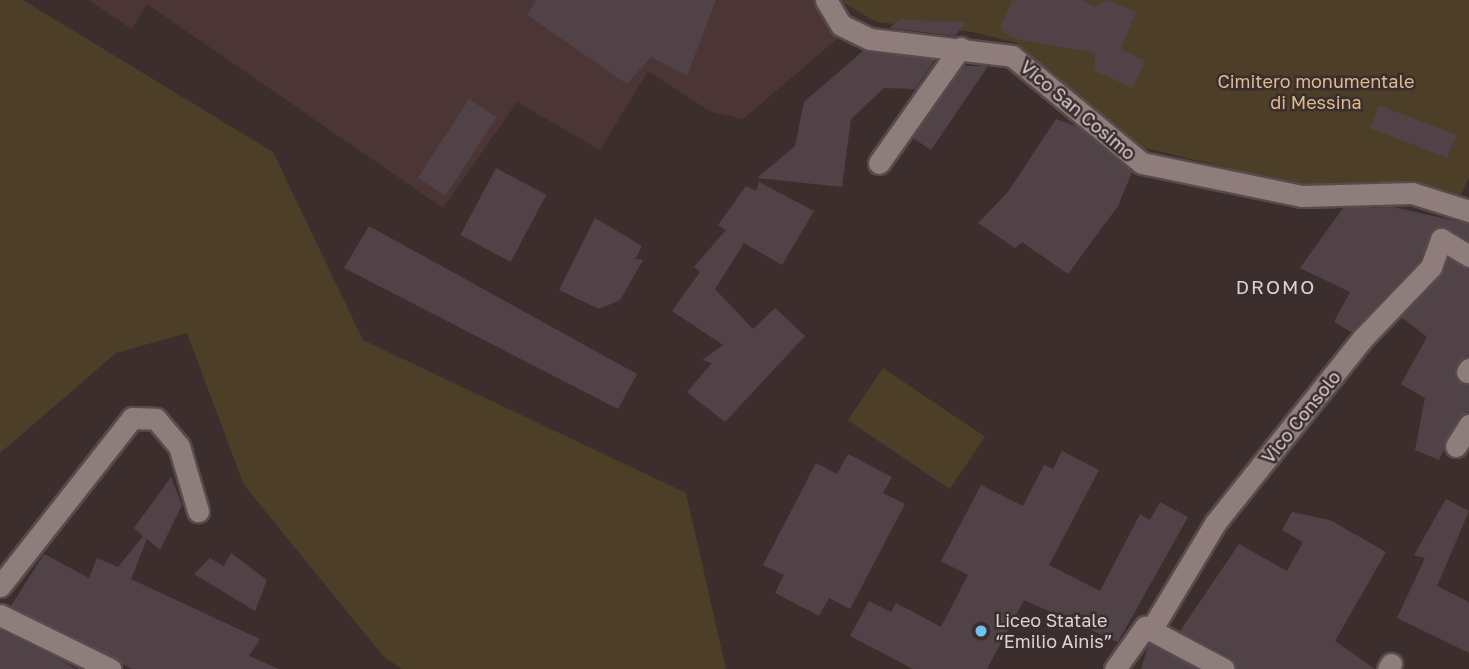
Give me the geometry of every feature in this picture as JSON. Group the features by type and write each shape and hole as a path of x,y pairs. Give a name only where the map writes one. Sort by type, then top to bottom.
{"street":[{"name":"Vico San Cosimo","path":"826,0 855,34 1012,56 1142,163 1302,196 1412,194 1469,211"},
{"path":"879,163 960,48"},
{"name":"Vico Consolo","path":"1151,630 1216,522 1362,339 1432,267 1441,239 1469,256"},
{"path":"0,586 132,418 156,419 179,446 198,511"},
{"path":"1456,446 1469,425"},
{"path":"0,615 110,669"},
{"path":"1115,669 1139,627 1151,630 1224,669"}],"shaded area":[{"path":"88,0 814,0 837,39 743,119 711,112 648,71 600,150 517,102 443,208 147,4 132,29"}],"green space":[{"path":"0,0 23,0 273,152 363,340 686,493 726,669 402,669 383,656 244,485 187,333 116,353 0,453"},
{"name":"Cimitero monumentale di Messina","path":"839,0 1469,0 1469,178 1461,195 1396,184 1298,185 1133,145 1017,43 973,32 876,22"},
{"path":"883,368 985,437 950,489 848,420"}],"building":[{"path":"536,0 716,0 687,76 651,57 627,84 527,15"},
{"path":"1012,0 1081,0 1095,7 1108,0 1136,12 1121,49 1145,61 1133,88 1094,71 1095,53 1011,38 1000,28"},
{"path":"901,19 966,22 955,36 889,28"},
{"path":"864,50 935,60 915,89 884,88 851,119 842,187 757,178 795,146 804,102"},
{"path":"964,66 988,66 931,150 913,138"},
{"path":"469,99 497,117 445,196 418,178"},
{"path":"1379,105 1456,135 1448,158 1370,128"},
{"path":"1056,119 1078,127 1132,172 1118,206 1068,274 1022,242 1015,248 978,223 1008,192"},
{"path":"496,168 546,195 511,262 460,235"},
{"path":"759,182 814,211 782,265 744,243 715,289 753,329 775,308 805,336 725,422 687,392 712,363 702,360 723,345 672,311 700,272 694,267 726,230 718,225 746,186 756,191"},
{"path":"1393,207 1469,224 1469,241 1447,227 1433,229 1420,260 1351,332 1334,322 1350,292 1300,268 1343,208"},
{"path":"595,218 642,246 635,259 643,260 620,300 599,309 559,290"},
{"path":"369,226 637,374 618,409 344,268"},
{"path":"1448,259 1469,269 1469,356 1454,372 1469,385 1469,412 1458,418 1439,460 1415,450 1425,398 1401,384 1427,337 1401,317 1440,276"},
{"path":"1062,451 1099,470 1049,565 1100,591 1140,514 1150,520 1160,502 1188,517 1118,642 1024,600 987,669 913,669 850,636 869,601 891,612 896,603 941,627 968,575 941,561 981,485 1023,506 1044,465 1053,469"},
{"path":"848,454 892,477 883,493 905,504 850,609 829,598 819,616 775,593 784,575 763,565 816,463 837,474"},
{"path":"171,477 182,505 160,550 147,539 131,579 260,639 249,656 279,669 132,669 11,606 44,554 89,578 97,558 118,567 143,536 134,528"},
{"path":"1446,499 1469,511 1437,586 1469,602 1469,653 1397,618 1425,558 1414,555"},
{"path":"1292,512 1330,520 1386,552 1335,641 1375,669 1237,669 1230,657 1180,631 1239,544 1287,571 1303,542 1282,530"},
{"path":"231,553 267,580 255,611 194,574 210,558 224,566"},
{"path":"0,630 59,659 75,669 0,669"},
{"path":"1149,644 1196,669 1141,669"}],"place":[{"name":"Liceo Statale “Emilio Ainis”","path":"981,631"}],"district":[{"name":"DROMO","path":"1276,287"}]}
